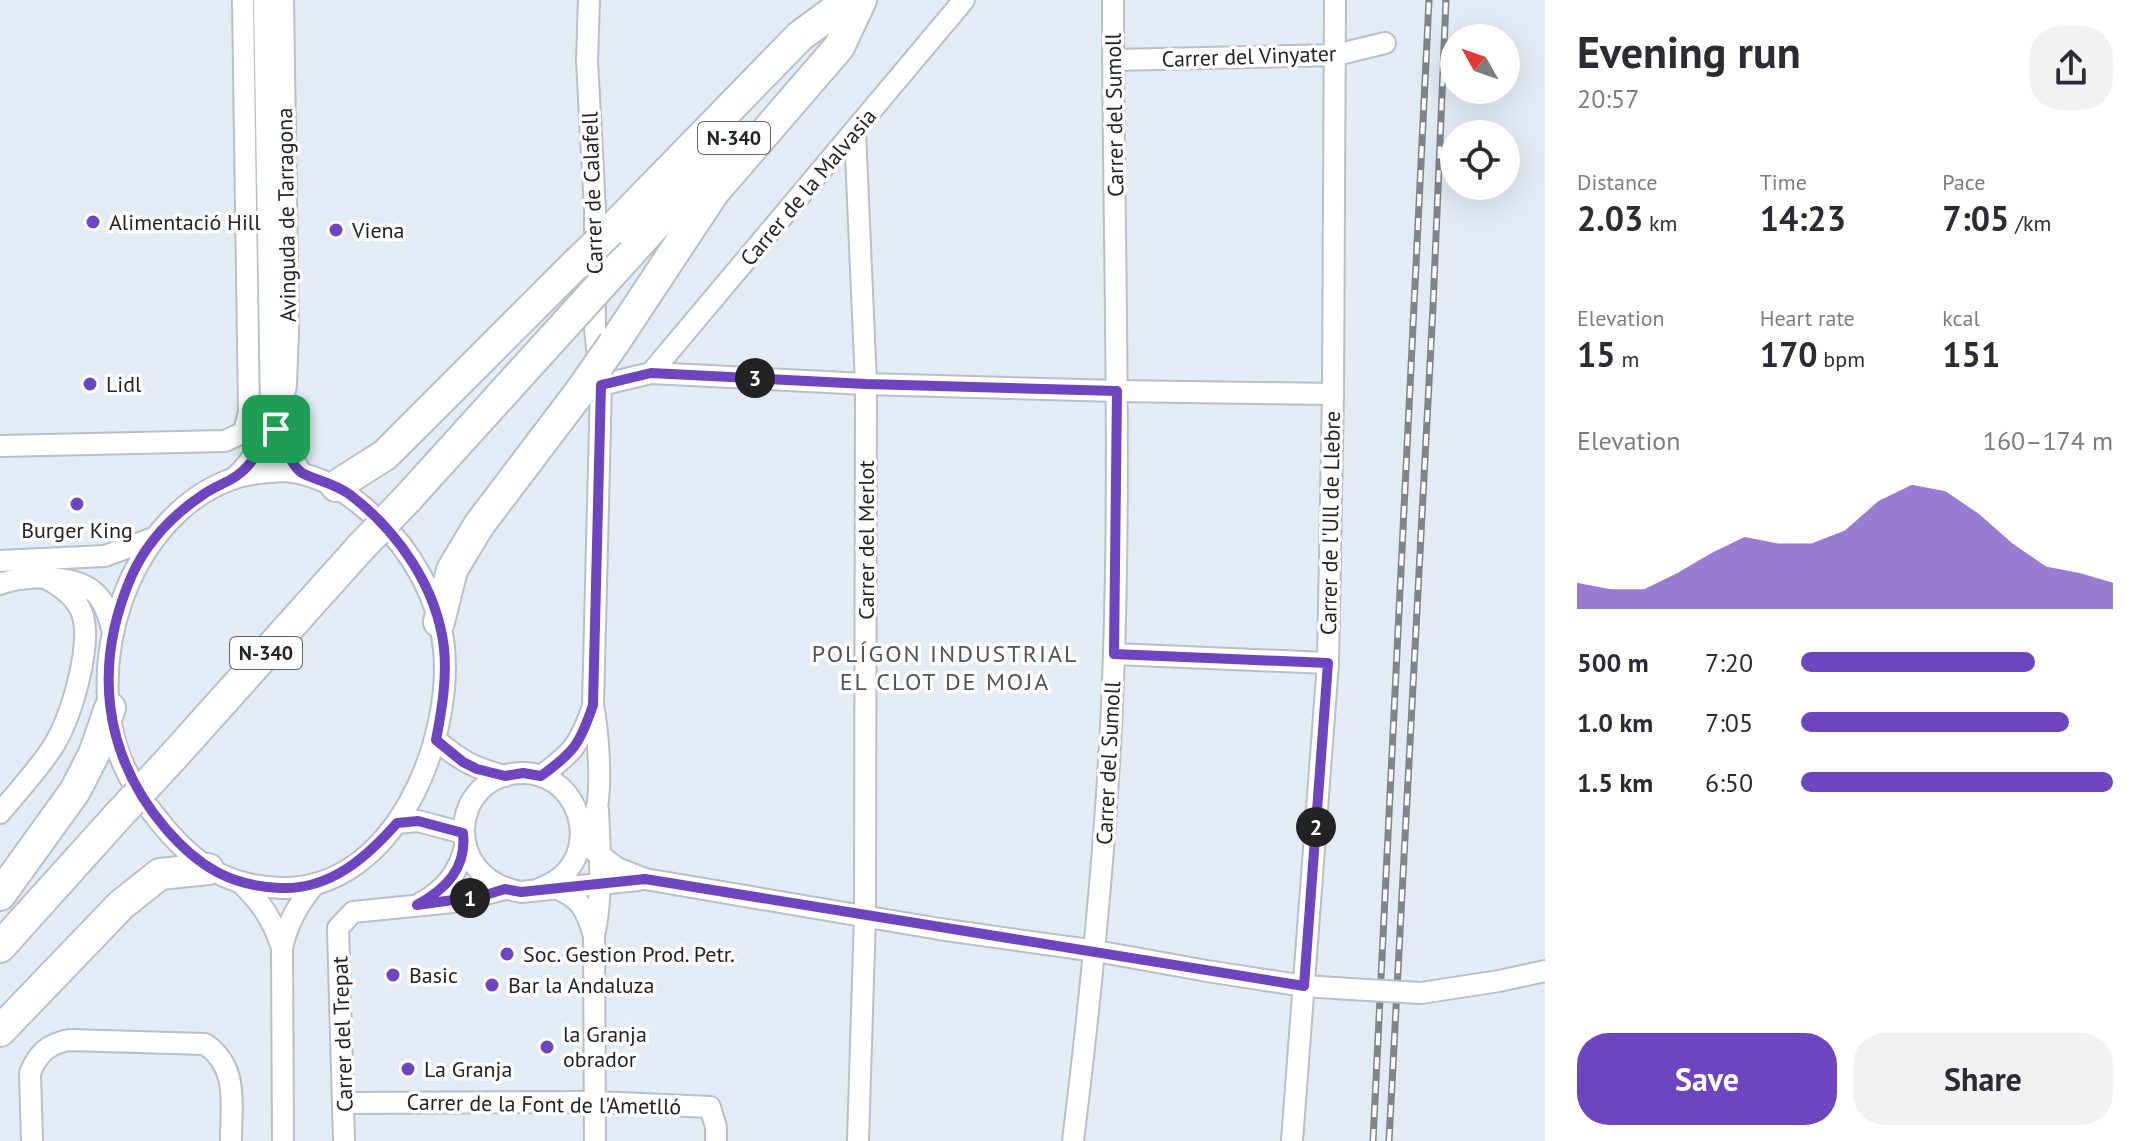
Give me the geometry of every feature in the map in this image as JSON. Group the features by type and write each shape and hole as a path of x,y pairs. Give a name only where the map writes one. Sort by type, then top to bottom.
{"highway":[{"path":"336,486 385,455 800,36 849,0"},
{"path":"439,622 452,570 472,536 590,389 614,343 714,192 839,47 858,0"},
{"name":"N-340","path":"0,947 858,0"},
{"path":"0,895 75,791 94,754 110,708"},
{"path":"0,1031 121,905 160,874 208,869"}],"street":[{"name":"Avinguda de Tarragona","path":"0,446 225,441 244,432 249,412 243,0"},
{"name":"Avinguda de Tarragona","path":"264,0 273,419 301,473"},
{"name":"Avinguda de Tarragona","path":"233,479 260,447 286,385 288,330 283,0"},
{"name":"Carrer de Calafell","path":"589,0 587,61 595,210 595,329 590,389 593,705"},
{"name":"Carrer de la Malvasia","path":"651,373 964,0"},
{"name":"Carrer del Sumoll","path":"1073,1141 1096,951 1114,654 1117,391 1113,0"},
{"name":"Carrer de l'Ull de Llebre","path":"1292,1141 1328,663 1335,0"},
{"name":"Carrer del Vinyater","path":"1113,60 1336,55 1385,43"},
{"name":"Carrer del Merlot","path":"855,131 866,384 865,915 858,1141"},
{"name":"Avinguda de Tarragona","path":"247,300 257,337 260,370 260,447"},
{"path":"590,389 651,373 866,384 1333,394"},
{"path":"269,472 301,473 336,486 364,507 395,538 418,572 439,622 445,669 436,740 397,823 360,861 315,884 279,888 239,881 208,869 174,838 140,794 124,765 110,708 108,682 113,632 139,560 156,537 204,493 233,479 269,472"},
{"path":"0,561 105,556 156,537"},
{"path":"0,813 54,745 72,708 81,671 82,614 62,587 47,579"},
{"path":"0,584 66,579 88,587 99,597 113,632"},
{"path":"1114,654 1328,663"},
{"path":"541,776 566,758 582,739 593,705"},
{"path":"593,705 597,727 602,883 594,936 595,1141"},
{"path":"436,740 463,762 505,776"},
{"path":"417,905 436,894 452,878 461,863 466,814 475,798 488,784 505,776 523,773 541,776 558,785 572,799 580,817 581,838 577,855 567,871 546,889"},
{"path":"581,838 593,821 598,806"},
{"path":"397,823 418,821 464,840 479,873 505,889 521,892 645,879"},
{"path":"581,838 617,868 645,879 1304,986 1421,993 1545,971"},
{"path":"239,881 259,900 273,921 282,948"},
{"path":"283,1141 282,948 288,922 315,884"},
{"path":"417,905 467,899 505,889"},
{"path":"546,889 576,897 583,906 594,936"},
{"name":"Carrer del Trepat","path":"344,1141 338,928 353,912 417,905"},
{"path":"32,1141 30,1073 39,1055 51,1044 69,1040 205,1044 227,1066 231,1078 231,1141"},
{"name":"Carrer de la Font de l'Ametlló","path":"344,1103 595,1102 710,1107 716,1127 716,1141"}],"railway":[{"path":"1373,1141 1429,0"},
{"path":"1389,1141 1446,0"}],"place":[{"name":"Alimentació Hill","path":"93,222"},
{"name":"Viena","path":"336,230"},
{"name":"Lidl","path":"90,384"},
{"name":"Burger King","path":"77,504"},
{"name":"Soc. Gestion Prod. Petr.","path":"507,954"},
{"name":"Basic","path":"393,975"},
{"name":"Bar la Andaluza","path":"492,985"},
{"name":"la Granja obrador","path":"547,1047"},
{"name":"La Granja","path":"408,1069"}],"district":[{"name":"POLÍGON INDUSTRIAL EL CLOT DE MOJA","path":"945,667"}],"route":[{"path":"651,373 866,384 1117,391 1114,654 1328,663 1304,986 645,879 521,892 505,889 453,902 417,905 436,894 452,878 461,863 465,847 463,833 418,821 397,823 360,861 315,884 279,888 239,881 208,869 174,838 153,813 124,765 110,708 108,682 113,632 131,578 147,547 204,493 233,479 247,466 268,428 271,409 276,429 301,473 336,486 364,507 386,527 418,572 439,622 444,646 443,703 436,740 477,769 505,776 523,773 541,776 566,758 582,739 593,705 601,385 651,373"}]}
